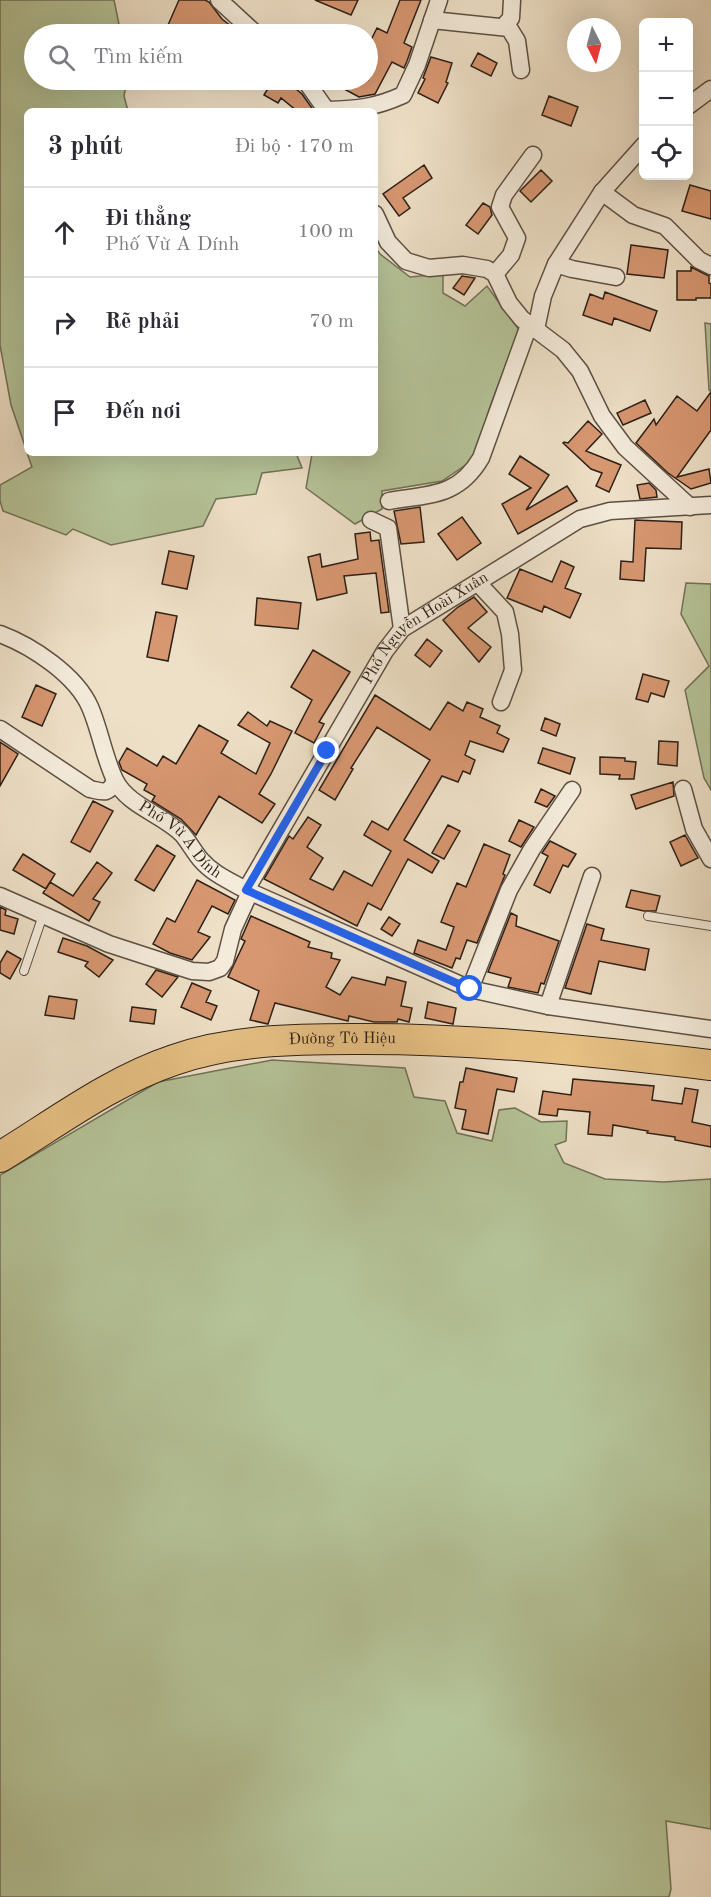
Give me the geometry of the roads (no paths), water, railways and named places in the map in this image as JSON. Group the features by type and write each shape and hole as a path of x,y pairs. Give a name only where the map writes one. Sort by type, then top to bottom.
{"highway":[{"name":"Đường Tô Hiệu","path":"0,1158 128,1079 175,1059 220,1048 271,1040 372,1039 496,1042 711,1065"}],"street":[{"path":"219,0 245,24"},
{"path":"365,108 381,105 403,95 417,64 439,0"},
{"path":"503,27 511,18 512,0"},
{"path":"432,20 509,28 517,42 521,70"},
{"path":"693,102 711,89"},
{"path":"312,90 325,108"},
{"path":"389,501 440,493 459,484 474,470 481,458 556,264 602,192 639,151"},
{"path":"495,274 511,255 517,238 500,207 504,195 533,155"},
{"path":"602,192 633,215 665,226 699,260 711,266"},
{"path":"378,220 388,242 406,261 429,268 463,265 487,269 495,274 509,303 532,327 563,350 580,371 602,416 625,447 690,507"},
{"path":"556,264 616,277"},
{"name":"Phố Nguyễn Hoài Xuân","path":"43,915 109,944 192,971 209,972 220,968 225,961 233,930 248,891 385,651 402,629 580,519 610,511 711,505"},
{"path":"371,520 388,528 402,629"},
{"path":"478,583 505,612 510,634 513,670 501,702"},
{"name":"Phố Vừ A Dính","path":"0,634 54,664 83,694 115,781 128,797 182,834 201,860 213,871 248,891 470,989 548,1006 711,1029"},
{"path":"0,729 90,789 104,792 111,789 115,781"},
{"path":"683,789 694,829 711,859"},
{"path":"470,989 509,890 532,849 572,790"},
{"path":"548,1006 592,876"},
{"path":"0,896 43,915"}],"lane":[{"path":"24,970 43,915"},
{"path":"648,916 711,926"}]}
